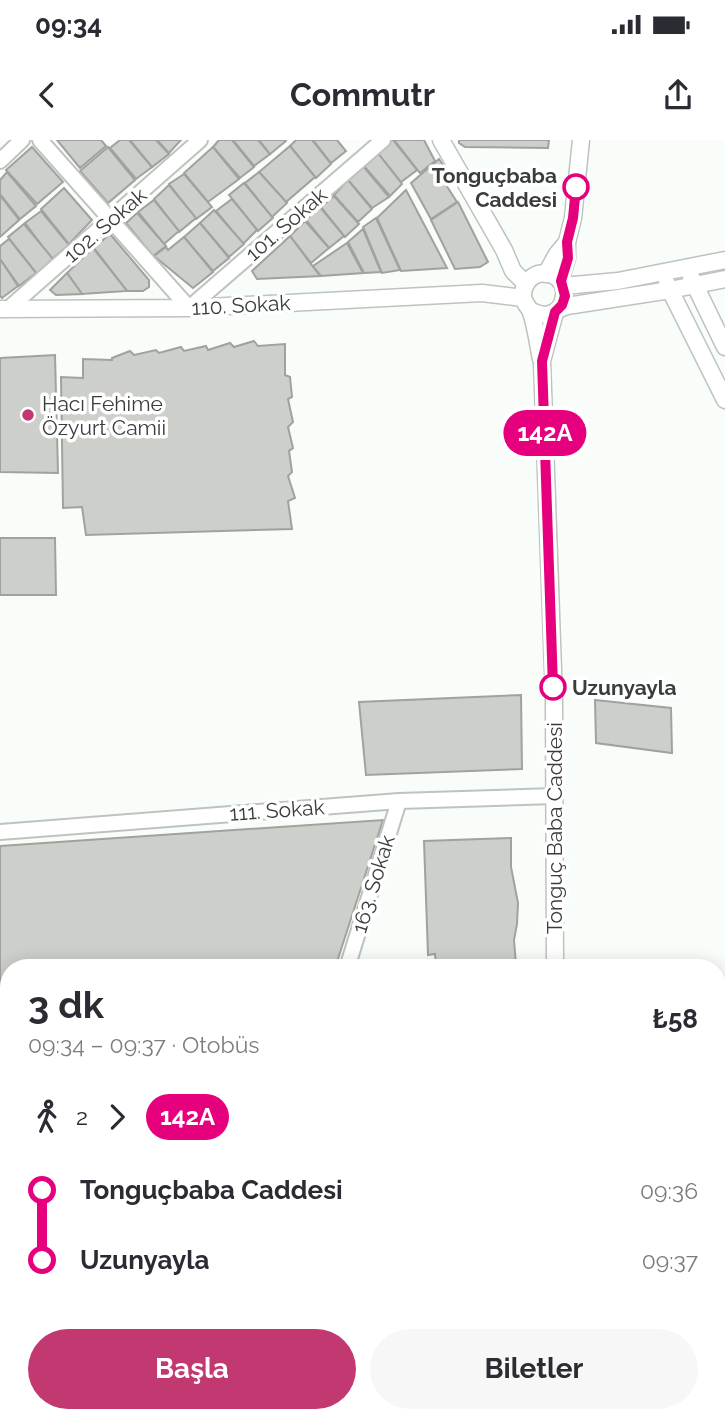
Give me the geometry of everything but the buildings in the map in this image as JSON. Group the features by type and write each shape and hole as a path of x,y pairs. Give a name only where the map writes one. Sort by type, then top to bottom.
{"street":[{"path":"0,161 22,140"},
{"path":"40,140 190,308"},
{"name":"102. Sokak","path":"4,309 200,140"},
{"name":"101. Sokak","path":"190,308 383,140"},
{"path":"441,140 505,250 513,271 538,287 618,281 725,260"},
{"path":"581,140 573,218 567,242 568,258 538,287 538,315 547,316 568,306 725,279"},
{"path":"687,268 725,347"},
{"path":"662,272 725,400"},
{"name":"110. Sokak","path":"4,309 190,308 482,293 499,287 538,287"},
{"path":"538,287 542,361"},
{"name":"Tonguç Baba Caddesi","path":"538,287 565,296 557,311 542,361 554,698 555,959"},
{"name":"111. Sokak","path":"0,832 399,801 554,796"},
{"name":"163. Sokak","path":"350,959 399,801"}],"bus line":[{"name":"142A","path":"553,687 542,361 555,312 562,305 565,296 561,281 568,258 567,242 576,187"}],"place":[{"name":"Tonguçbaba Caddesi","path":"576,187"},
{"name":"Hacı Fehime Özyurt Camii","path":"28,415"},
{"name":"Uzunyayla","path":"553,687"}]}
